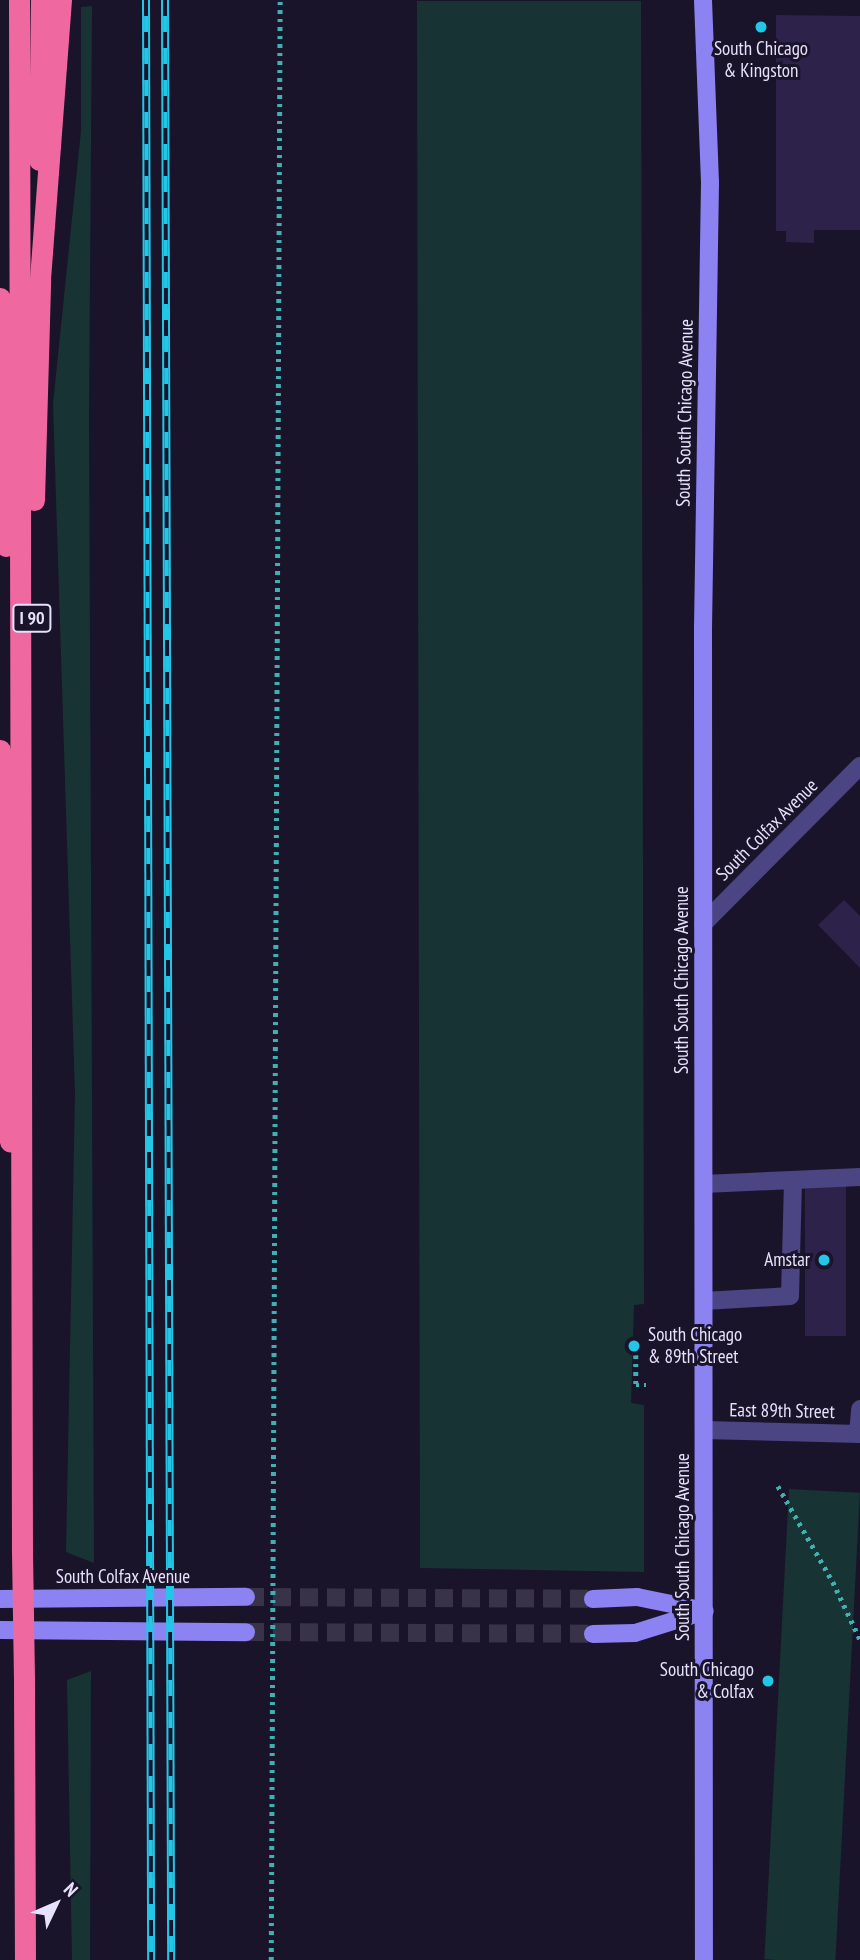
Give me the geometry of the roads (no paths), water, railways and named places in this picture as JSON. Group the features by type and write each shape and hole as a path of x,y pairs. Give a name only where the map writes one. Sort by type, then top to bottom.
{"highway":[{"name":"I 90","path":"19,0 25,1960"},
{"name":"I 90","path":"21,1230 41,0"},
{"name":"I 90","path":"21,1230 36,367 61,0"},
{"name":"I 90","path":"0,298 21,1230"},
{"name":"I 90","path":"0,750 21,1230"},
{"name":"I 90","path":"0,900 21,1230"},
{"name":"I 90","path":"0,980 21,1230"},
{"name":"I 90","path":"0,1029 21,1230"},
{"name":"I 90","path":"0,1062 21,1230"},
{"name":"I 90","path":"0,1086 21,1230"},
{"name":"I 90","path":"0,1109 21,1230"}],"main road":[{"name":"South South Chicago Avenue","path":"703,0 710,170 703,924 704,1960"},
{"name":"South Colfax Avenue","path":"0,1599 246,1597"},
{"path":"593,1599 637,1597 705,1611"},
{"path":"593,1633 635,1633 705,1611"},
{"path":"0,1630 246,1632"}],"street":[{"name":"South Colfax Avenue","path":"703,924 860,766"},
{"path":"704,1184 860,1177"},
{"path":"704,1301 790,1296 793,1180"},
{"path":"859,1434 860,1409"},
{"name":"East 89th Street","path":"704,1430 859,1434"}],"tunnel":[{"path":"246,1597 593,1599"},
{"path":"246,1632 593,1634"}],"railway":[{"path":"146,0 151,1960"},
{"path":"165,0 171,1960"}],"place":[{"name":"South Chicago & Kingston","path":"761,27"},
{"name":"Amstar","path":"824,1260"},
{"name":"South Chicago & 89th Street","path":"634,1346"},
{"name":"South Chicago & Colfax","path":"768,1681"}]}
